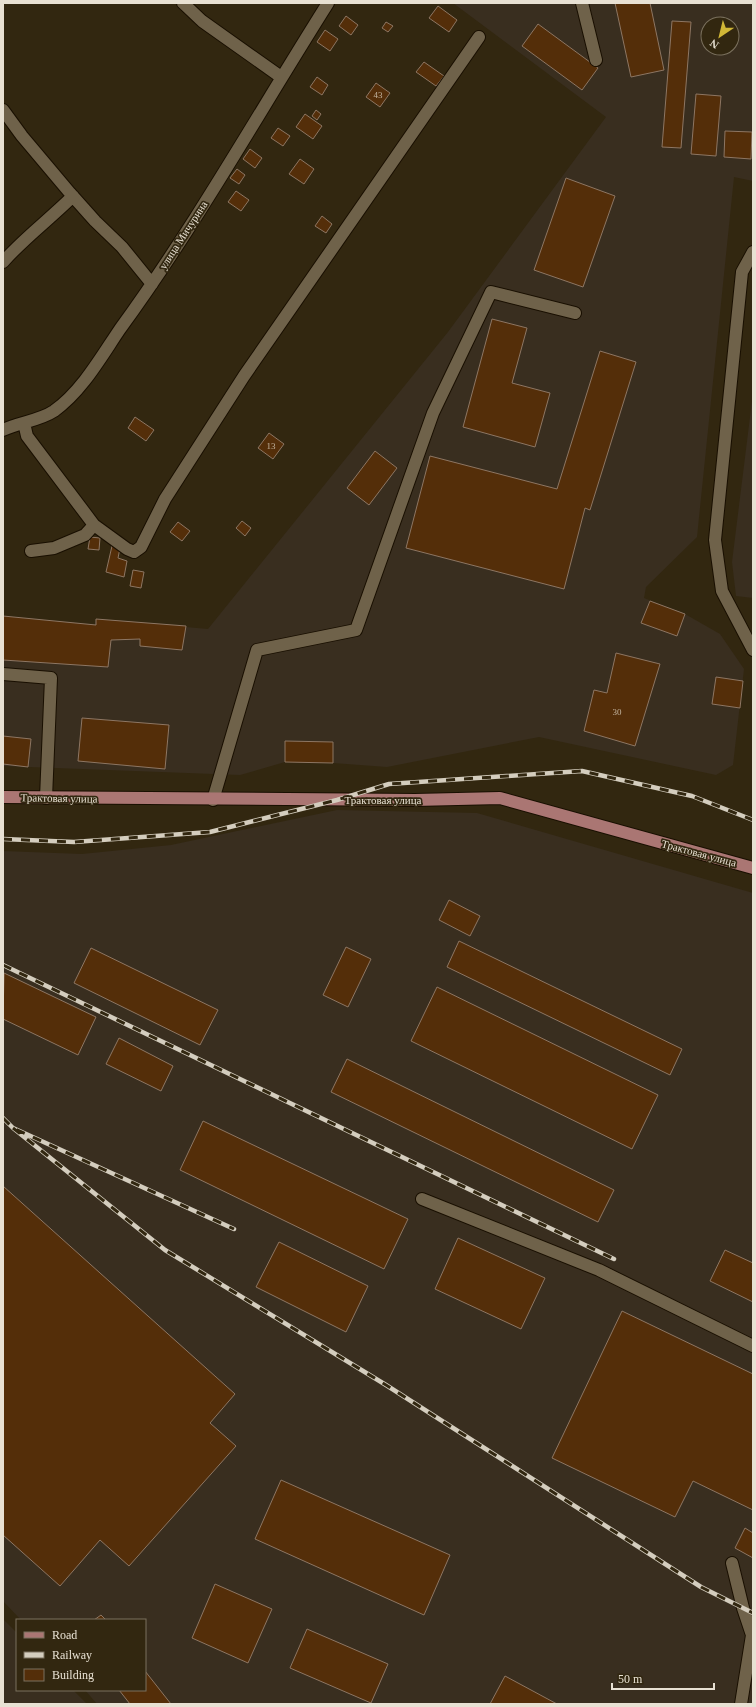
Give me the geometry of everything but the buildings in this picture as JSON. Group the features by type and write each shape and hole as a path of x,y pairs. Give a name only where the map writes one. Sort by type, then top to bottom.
{"main road":[{"name":"Трактовая улица","path":"3,797 212,800 415,800 500,798 753,868"}],"street":[{"path":"183,3 202,21 281,77"},
{"name":"улица Мичурина","path":"3,430 53,411 76,390 152,284 247,136 281,77 328,3"},
{"path":"582,3 596,60"},
{"path":"24,423 27,436 94,525 126,549 134,552 141,547 165,500 244,376 479,37"},
{"path":"3,110 22,136 73,196 95,221 122,247 152,284"},
{"path":"3,262 18,244 47,221 73,196"},
{"path":"753,252 742,272 715,540 722,591 753,650"},
{"path":"212,800 257,650 356,630 434,413 491,292 575,313"},
{"path":"31,551 54,548 85,535 94,525"},
{"path":"3,674 51,678 46,798"},
{"path":"422,1199 599,1270 753,1346"},
{"path":"732,1563 743,1608 752,1635 741,1704"}],"shaded area":[{"path":"453,3 753,3 753,181 734,177 697,537 646,587 644,598 685,614 720,634 744,669 733,765 716,775 539,737 387,767 333,763 285,762 240,775 3,766 3,616 95,625 96,619 208,629 448,332 606,117"},
{"path":"753,393 753,598 736,596 732,562"},
{"path":"337,810 477,813 753,893 753,1704 97,1704 86,1691 146,1691 146,1619 20,1619 3,1601 3,851 82,854 171,845"},
{"path":"3,1619 16,1632 16,1691 74,1691 87,1704 3,1704"}],"railway":[{"path":"3,839 74,842 210,832 337,800 389,784 582,771 692,796 753,820"},
{"path":"3,965 614,1259"},
{"path":"3,1118 13,1128 234,1229"},
{"path":"13,1128 165,1250 386,1385 701,1587 753,1613"}]}
